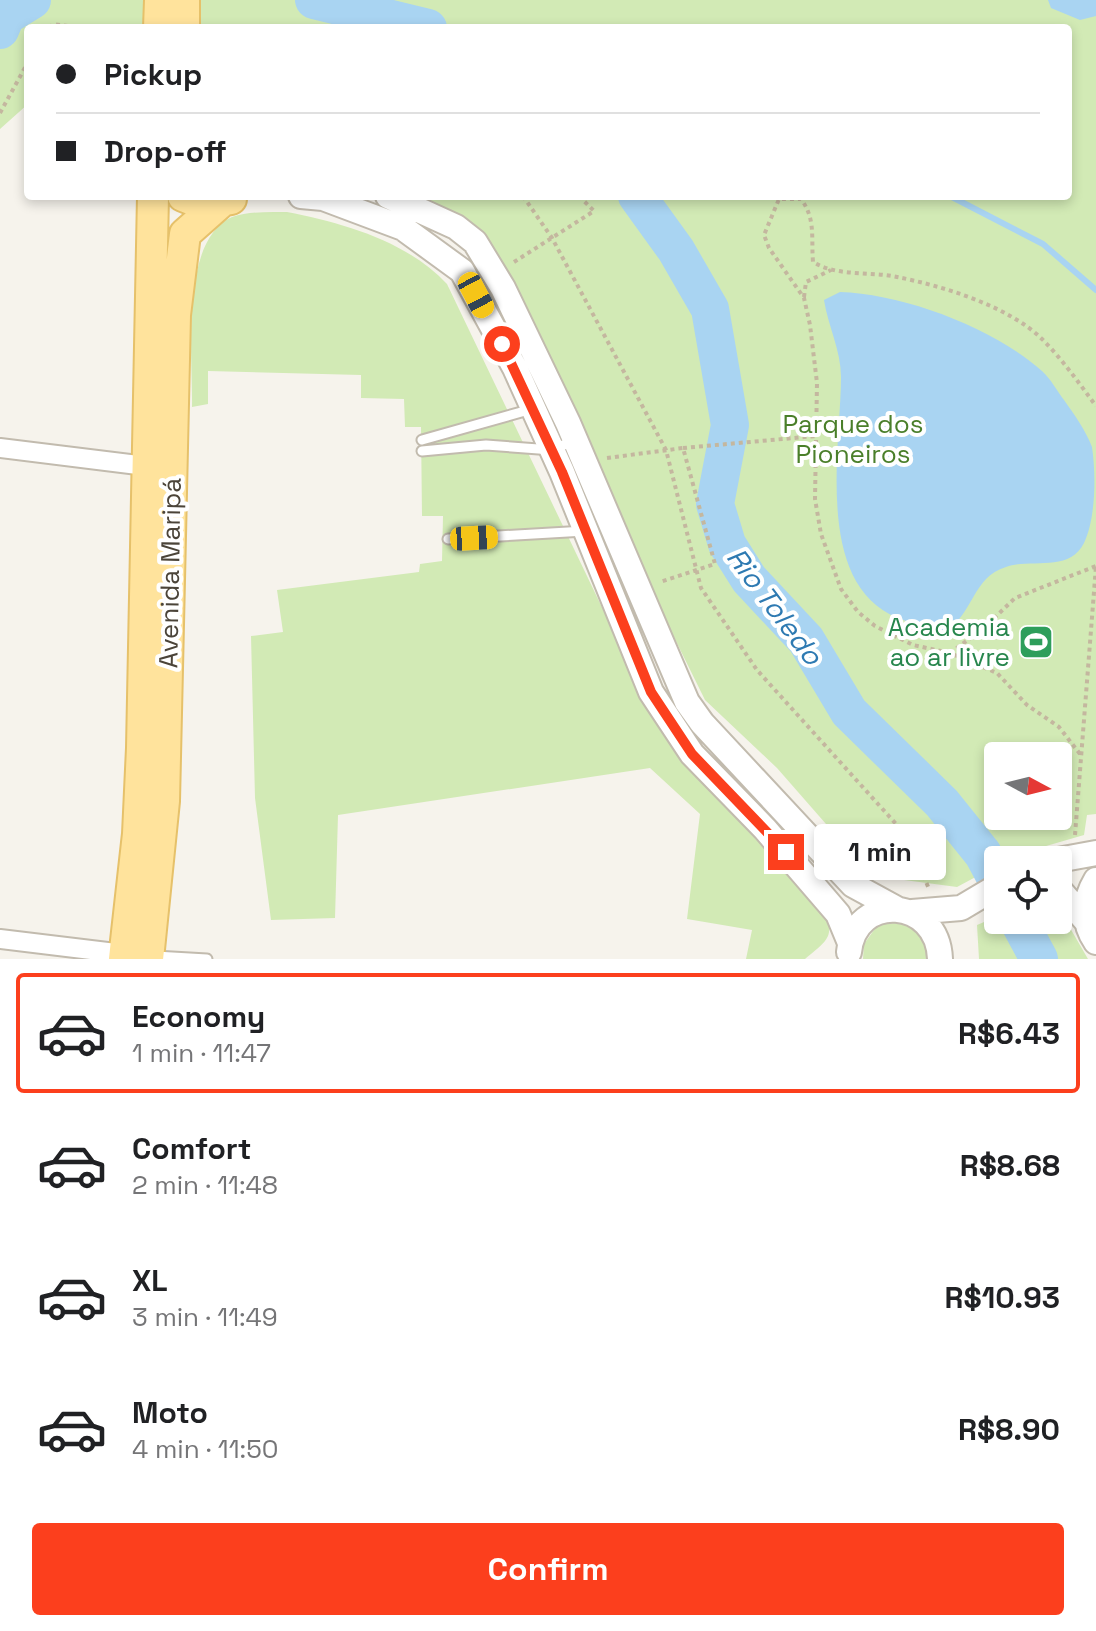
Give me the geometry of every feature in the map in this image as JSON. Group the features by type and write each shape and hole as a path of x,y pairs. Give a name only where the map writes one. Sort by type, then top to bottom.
{"main road":[{"name":"Avenida Maripá","path":"136,957 153,200"},
{"path":"193,200 203,204 228,200"},
{"name":"Avenida Maripá","path":"136,957 164,801 175,315 185,234 228,200"}],"street":[{"path":"328,200 403,228 462,271 515,368 531,410 552,450 651,692 674,730 807,876 844,922 847,954"},
{"path":"397,200 456,227 475,242 495,274 559,402 687,702 702,723 853,885 905,911 935,932 940,953"},
{"path":"0,448 146,466"},
{"path":"1091,932 1085,907 1096,880"},
{"path":"847,954 868,918 905,911 961,908 984,895"},
{"path":"1072,907 1091,932"},
{"path":"940,953 961,908"},
{"path":"0,939 136,957"}],"lane":[{"path":"559,402 422,446 486,445 580,451"},
{"path":"448,539 585,531"},
{"path":"136,957 207,959"}],"path":[{"path":"0,113 24,69"},
{"path":"526,200 552,238 666,450 701,588 757,670 906,835 930,891"},
{"path":"495,274 594,211 583,200"},
{"path":"779,200 764,235 769,248 804,298"},
{"path":"802,200 813,219 813,262 833,270 897,277 981,301 1040,337 1096,406"},
{"path":"833,270 806,282 804,298 816,353 815,499 821,534 841,589 858,612 875,626 913,645 950,653 997,673 1027,705 1059,727 1080,754"},
{"path":"580,451 666,450 816,436"},
{"path":"638,589 715,564 683,448"},
{"path":"950,653 984,628 1015,598 1096,566 1080,754 1083,852"}],"green space":[{"path":"0,0 156,0 155,24 24,24 24,108 0,129"},
{"name":"Parque dos Pioneiros","path":"184,0 1096,0 1096,814 1087,815 1084,835 1046,846 984,846 984,873 957,887 889,878 840,840 777,768 705,700 667,623 591,443 490,244 411,200 1072,200 1072,24 186,24"},
{"path":"287,212 352,228 394,245 431,269 447,284 656,720 675,750 823,909 829,926 827,938 805,959 746,959 752,930 687,919 700,814 650,768 338,815 335,918 271,920 255,798 251,636 283,632 277,590 419,572 420,564 442,561 443,516 422,516 421,427 405,427 404,399 361,398 361,375 208,371 208,404 192,407 192,303 204,250 215,230 232,217"},
{"path":"916,920 936,959 863,959 864,944 879,923"},
{"path":"984,922 984,934 1072,934 1072,931 1088,959 979,959 977,925"}],"water":[{"path":"1048,0 1096,0 1096,16 1080,20 1051,8"},
{"path":"840,292 892,299 947,316 1022,355 1051,381 1080,423 1092,447 1093,509 1088,533 1077,552 1059,561 1016,565 995,572 979,588 962,616 945,631 898,618 871,601 853,576 843,545 837,475 841,377 824,300"}],"waterway":[{"name":"Rio Toledo","path":"0,30 6,16 32,0"},
{"name":"Rio Toledo","path":"314,0 412,24"},
{"name":"Rio Toledo","path":"640,200 676,250 710,309 730,425 715,504 727,544 749,579 806,640 849,712 942,803 984,856"},
{"path":"958,200 1043,244 1096,290"},
{"name":"Rio Toledo","path":"1026,934 1039,959"}],"place":[{"name":"Academia ao ar livre","path":"1036,642"}],"route":[{"path":"502,344 562,472 651,692 692,754 786,852"}]}
